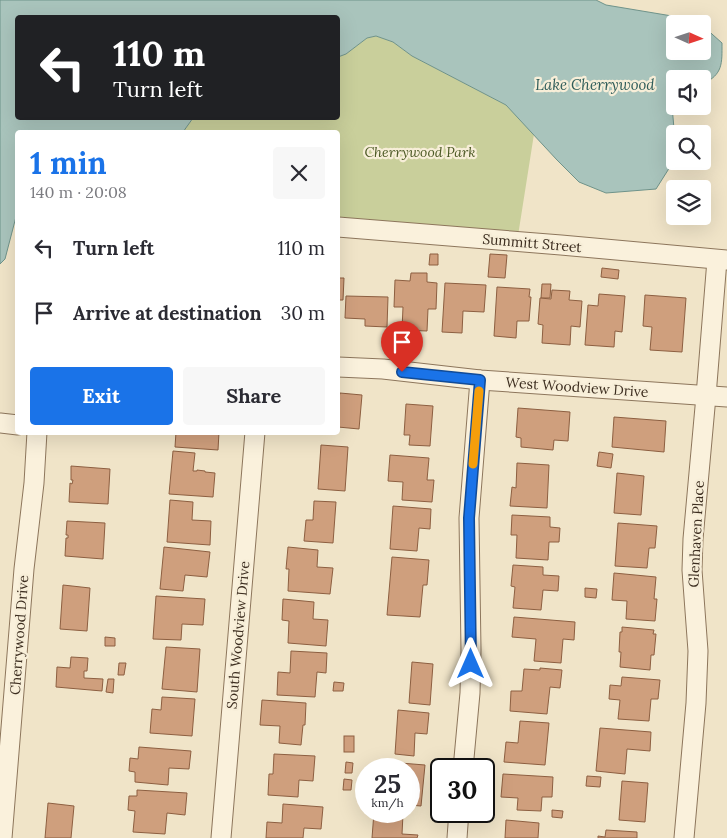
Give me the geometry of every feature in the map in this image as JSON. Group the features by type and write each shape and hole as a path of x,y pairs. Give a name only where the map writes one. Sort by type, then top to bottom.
{"street":[{"name":"Summitt Street","path":"340,227 722,260"},
{"name":"Glenhaven Place","path":"684,838 696,704 698,651 692,570 693,539 706,396 722,260"},
{"name":"West Woodview Drive","path":"340,367 480,380 727,397"},
{"path":"464,758 470,693 471,650 469,518 480,380"},
{"path":"0,423 15,425"},
{"name":"Cherrywood Drive","path":"2,838 3,775 15,685 37,435"},
{"name":"South Woodview Drive","path":"221,838 255,435"},
{"path":"457,838 458,823"}],"green space":[{"name":"Cherrywood Park","path":"376,36 393,42 412,56 506,105 534,134 517,242 340,227 340,130 184,130 192,120 340,120 340,56 367,38"}],"water":[{"name":"Lake Cherrywood","path":"0,0 596,0 606,5 666,15 666,60 711,60 711,33 722,43 720,68 711,79 711,70 666,70 666,115 673,115 674,125 666,125 666,170 668,170 656,189 606,193 579,182 506,105 412,56 393,42 376,36 367,38 340,56 340,15 15,15 15,120 192,120 184,130 15,130 15,221 5,259 0,264"}],"building":[{"path":"430,254 438,254 438,265 429,265"},
{"path":"490,254 507,255 505,278 488,277"},
{"path":"602,268 619,270 618,279 601,277"},
{"path":"411,273 427,273 427,282 437,283 436,309 428,309 427,331 402,330 403,307 394,307 395,280 410,281"},
{"path":"340,278 344,278 343,300 340,300"},
{"path":"445,283 486,285 484,312 463,311 462,333 442,332"},
{"path":"542,284 551,284 550,298 541,298"},
{"path":"497,287 530,289 529,321 517,321 516,338 494,336"},
{"path":"552,290 570,291 569,300 582,301 580,327 571,326 570,345 542,343 543,325 538,324 540,298 551,299"},
{"path":"599,294 625,296 622,332 615,331 614,347 585,345 588,305 598,306"},
{"path":"645,295 686,298 682,352 650,350 652,327 643,326"},
{"path":"346,296 388,297 387,327 365,326 365,319 345,318"},
{"path":"340,393 362,395 359,429 340,427"},
{"path":"406,404 433,406 430,446 409,445 410,435 404,435"},
{"path":"518,408 570,412 568,441 554,440 553,450 521,447 521,438 516,437"},
{"path":"614,417 666,421 664,452 612,447"},
{"path":"176,435 219,435 218,450 175,447"},
{"path":"321,445 348,447 345,491 318,489"},
{"path":"173,451 195,453 193,471 215,473 213,497 169,494"},
{"path":"599,452 613,454 611,468 597,466"},
{"path":"390,455 429,458 427,480 434,480 432,502 402,500 403,482 388,481"},
{"path":"517,463 549,465 547,508 510,506 512,487 516,488"},
{"path":"71,466 110,469 108,504 69,502 70,483 72,484 73,480 71,480"},
{"path":"617,473 644,476 641,515 614,513"},
{"path":"170,500 193,502 192,520 211,521 210,545 167,542"},
{"path":"314,501 336,502 333,543 304,541 306,520 313,520"},
{"path":"393,506 431,509 430,529 419,528 417,551 390,549"},
{"path":"512,515 550,517 550,527 560,528 559,542 549,542 548,560 516,558 517,535 511,535"},
{"path":"67,521 105,523 103,559 65,556 66,538 68,538 68,535 66,535"},
{"path":"618,523 657,526 655,548 649,548 647,568 615,566"},
{"path":"164,547 210,552 207,577 185,575 183,591 160,589"},
{"path":"288,547 318,550 317,567 333,568 330,594 288,591 289,569 286,569"},
{"path":"392,557 429,560 427,585 423,585 420,617 387,615"},
{"path":"513,565 543,567 543,575 559,576 558,591 543,590 541,610 513,608 515,587 511,586"},
{"path":"614,573 656,577 655,621 626,619 627,601 612,600"},
{"path":"63,585 90,588 87,631 60,629"},
{"path":"585,588 597,589 596,598 585,597"},
{"path":"156,596 205,599 203,625 182,624 181,640 153,639"},
{"path":"283,599 314,602 313,619 328,620 326,646 288,643 289,621 282,620"},
{"path":"514,617 575,622 574,640 563,639 561,663 534,661 536,639 512,637"},
{"path":"622,627 654,630 653,634 656,634 654,655 651,655 650,670 620,667 620,632 622,632"},
{"path":"105,637 115,638 115,646 105,646"},
{"path":"166,647 200,649 197,692 162,689"},
{"path":"291,651 327,653 326,673 317,672 315,697 277,695 278,672 290,673"},
{"path":"71,657 88,658 87,671 84,671 84,678 103,679 102,691 56,687 57,667 70,668"},
{"path":"412,662 433,664 430,705 409,703"},
{"path":"119,663 126,663 124,675 118,675"},
{"path":"540,668 562,670 560,688 550,687 547,714 510,711 511,691 522,691 524,669 540,670"},
{"path":"622,677 660,680 658,699 651,699 649,721 618,719 620,700 609,699 610,685 621,686"},
{"path":"108,679 114,679 113,693 106,692"},
{"path":"334,682 344,683 343,691 333,691"},
{"path":"162,697 195,699 192,736 150,733 152,709 161,710"},
{"path":"262,700 306,703 305,725 303,725 301,745 279,743 280,726 260,725"},
{"path":"398,710 429,713 427,734 415,733 414,756 395,754"},
{"path":"520,721 549,723 545,765 504,762 506,742 518,743"},
{"path":"600,728 651,732 650,751 627,749 625,774 596,771"},
{"path":"344,736 354,736 354,752 344,752"},
{"path":"139,747 191,751 189,769 169,768 168,785 135,782 135,772 129,771 130,758 138,759"},
{"path":"274,754 315,756 313,781 299,780 298,797 268,795 269,774 273,774"},
{"path":"346,762 353,763 352,773 345,773"},
{"path":"420,765 425,765 420,806"},
{"path":"503,774 553,777 552,797 542,797 541,811 517,810 518,798 501,797"},
{"path":"587,776 601,777 600,787 586,786"},
{"path":"344,779 352,780 351,790 343,790"},
{"path":"622,781 648,783 645,822 619,820"},
{"path":"137,790 187,793 185,815 167,813 165,834 133,832 135,811 128,810 129,796 137,796"},
{"path":"48,803 74,806 71,838 45,838"},
{"path":"283,804 323,807 321,829 304,828 303,838 266,838 267,822 282,823"},
{"path":"552,810 563,811 562,818 552,817"},
{"path":"506,820 539,823 538,838 505,838"},
{"path":"373,823 403,823 402,834 418,835 417,838 372,838"},
{"path":"606,830 637,832 637,838 598,838 598,836 605,837"}],"slow traffic":[{"path":"473,464 479,391"}],"route":[{"path":"402,372 480,380 469,518 471,664"}]}
